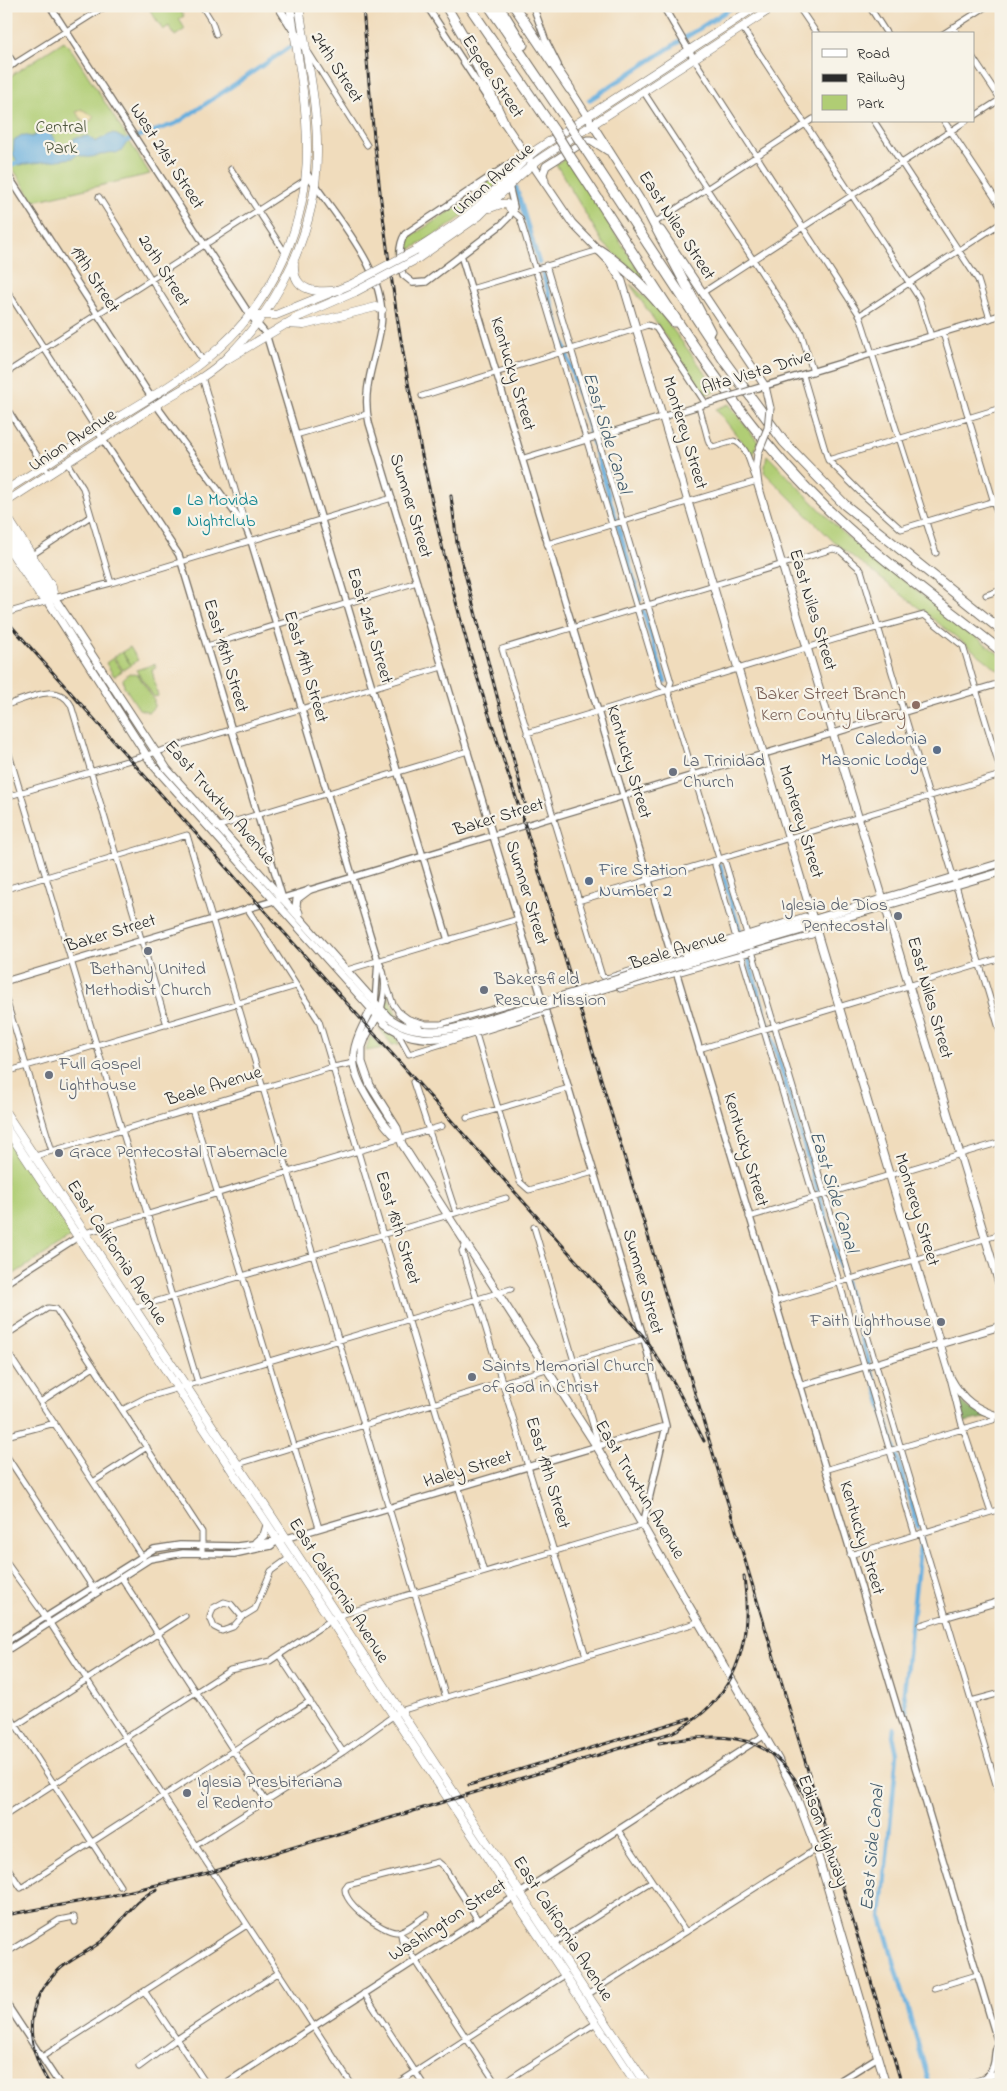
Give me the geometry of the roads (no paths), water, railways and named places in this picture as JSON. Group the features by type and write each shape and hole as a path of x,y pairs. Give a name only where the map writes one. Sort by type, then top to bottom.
{"highway":[{"path":"446,6 464,37 503,122"},
{"path":"462,6 497,45"},
{"path":"469,6 554,130 704,359 756,432 820,502 873,548 1001,650"},
{"path":"489,6 725,362 784,442 845,505 1001,630"},
{"path":"499,6 524,47 531,67"},
{"path":"514,6 570,89"},
{"path":"643,203 725,362"},
{"path":"599,250 613,258 642,284 704,359"}],"main road":[{"name":"24th Street","path":"278,6 304,47"},
{"name":"Union Avenue","path":"6,490 151,397 203,361 232,336 250,315 276,275 299,218 306,171 306,122 290,6"},
{"path":"224,360 262,316 295,258 303,235 315,185 318,154 316,124 299,6"},
{"name":"Union Avenue","path":"250,315 276,315 339,290 353,288 417,259 484,211 532,164 686,48 757,6"},
{"name":"Union Avenue","path":"6,502 266,334 353,288 416,250 450,228 485,200 527,157 643,92 775,6"},
{"name":"East Niles Street","path":"570,89 702,293 765,386 770,408 768,428 758,454 757,481 1001,1290"},
{"name":"Espee Street","path":"503,122 532,164"},
{"path":"551,193 543,174 546,166 587,140 592,140 610,152"},
{"name":"Monterey Street","path":"532,164 572,223 599,250 619,274 637,328 950,1376"},
{"path":"474,189 482,191 485,200"},
{"path":"484,211 501,204 507,204 512,211"},
{"path":"295,258 295,274 305,288 317,293 339,290"},
{"path":"285,324 304,325 376,307 382,310"},
{"path":"6,515 52,587 51,599 39,594 6,544"},
{"name":"East Truxtun Avenue","path":"6,524 101,677 154,753 375,1003 354,1047 356,1078 390,1132 399,1139"},
{"name":"East Truxtun Avenue","path":"6,535 34,578 72,624 146,755 167,783 371,1010"},
{"name":"Beale Avenue","path":"375,1003 399,1024 428,1032 448,1029 514,1013 814,923 884,898 1001,863"},
{"name":"Beale Avenue","path":"814,923 886,906 1001,872"},
{"path":"308,926 298,911 296,903 300,895 310,890"},
{"path":"805,916 808,912 808,903"},
{"path":"812,935 816,937 820,944"},
{"path":"323,958 339,969 346,970"},
{"name":"East Truxtun Avenue","path":"380,1009 362,1047 362,1062 370,1085 396,1128 399,1139 597,1446 765,1735"},
{"name":"Beale Avenue","path":"371,1010 397,1032 420,1039 442,1039 514,1013"},
{"path":"399,1013 414,1026 428,1032"},
{"path":"354,1063 359,1066 361,1074 370,1085"},
{"name":"East California Avenue","path":"6,1113 31,1158 181,1388 232,1465 286,1538 333,1618"},
{"name":"East California Avenue","path":"6,1128 31,1158"},
{"path":"940,1344 1001,1326"},
{"path":"950,1376 968,1402 981,1410 1001,1416"},
{"name":"East California Avenue","path":"232,1465 266,1525 333,1618 397,1713 517,1895 596,2023 618,2049"},
{"path":"256,1542 264,1535 266,1525"},
{"name":"Edison Highway","path":"765,1735 795,1793 816,1849 886,2085"},
{"name":"East California Avenue","path":"517,1895 587,1995 637,2085"},
{"path":"618,2049 633,2072 640,2074 647,2085"}],"street":[{"name":"West 21st Street","path":"50,6 256,324"},
{"path":"6,69 106,6"},
{"path":"202,6 212,22 216,34"},
{"name":"Espee Street","path":"427,6 503,122"},
{"path":"533,6 545,39 570,89"},
{"path":"663,6 686,48 860,315 936,553"},
{"path":"798,6 815,32"},
{"path":"869,6 886,32"},
{"path":"946,32 987,6"},
{"path":"742,27 919,298 931,336"},
{"path":"953,27 957,32"},
{"name":"24th Street","path":"304,47 367,145"},
{"path":"6,52 14,64"},
{"path":"974,59 1001,99 974,116"},
{"path":"643,92 801,333 813,372"},
{"path":"656,222 812,120"},
{"path":"875,122 978,280 990,319"},
{"path":"945,122 1001,207"},
{"path":"702,293 964,122"},
{"name":"Union Avenue","path":"461,255 426,282 413,283 403,275 400,253 401,240 405,234 518,158 527,157"},
{"path":"231,169 286,254"},
{"name":"Sumner Street","path":"306,171 372,271 379,288 382,310 379,334 366,386 367,414 644,1339 666,1426 643,1525"},
{"name":"19th Street","path":"6,172 156,405"},
{"path":"6,373 305,180"},
{"path":"461,255 501,225 512,211 514,207 509,186"},
{"name":"20th Street","path":"99,197 203,361"},
{"path":"512,211 520,218 660,685 668,691 719,858 725,862 747,934"},
{"path":"860,315 1001,223"},
{"path":"471,288 599,250"},
{"name":"Kentucky Street","path":"461,255 1001,2053"},
{"path":"546,265 671,682 668,691"},
{"path":"6,290 104,440"},
{"name":"Alta Vista Drive","path":"522,459 1001,315"},
{"name":"East 21st Street","path":"256,324 266,334 448,940"},
{"path":"422,396 651,325 658,331 706,404"},
{"path":"943,333 1001,526"},
{"path":"803,375 828,460 901,529 1001,499"},
{"path":"202,377 246,528"},
{"name":"East 19th Street","path":"156,405 246,528 251,541 352,877 378,961 383,969 385,981 380,1009"},
{"path":"547,544 757,481 740,444 734,441 713,447 709,443 699,406"},
{"path":"6,407 49,474"},
{"path":"828,460 1001,408"},
{"path":"296,435 367,414"},
{"name":"East 18th Street","path":"104,440 179,555 282,898"},
{"path":"67,463 83,488 111,583"},
{"path":"6,613 392,498"},
{"path":"32,555 91,516"},
{"path":"616,976 620,989 812,935 814,923 805,916 616,976 606,978 602,976 502,649 783,564 837,550 860,566 1001,1035"},
{"path":"206,646 417,582"},
{"path":"986,595 1001,590"},
{"path":"527,733 921,615 927,616 963,646 977,690 1001,773 578,901"},
{"path":"6,797 442,666"},
{"name":"Baker Street","path":"6,981 1001,683"},
{"path":"6,705 50,691 63,695 71,705 167,1025"},
{"path":"6,744 198,1383"},
{"path":"209,829 256,813 468,751"},
{"path":"6,889 187,835 446,1698"},
{"path":"719,858 715,865 736,938"},
{"name":"East 18th Street","path":"247,908 319,1021 484,1572"},
{"path":"346,970 518,919"},
{"path":"752,951 900,1448 920,1533"},
{"path":"741,954 839,1282 891,1450 920,1533 1001,1801"},
{"path":"699,1049 1001,958"},
{"name":"East 19th Street","path":"375,1003 378,961"},
{"path":"385,981 393,1004 399,1013 416,1021 441,1024 541,995"},
{"path":"6,1072 296,986"},
{"path":"6,998 52,1151"},
{"path":"397,1032 409,1054 546,1012"},
{"path":"476,1034 520,1182 529,1190 594,1172"},
{"name":"Beale Avenue","path":"31,1158 333,1067 354,1063"},
{"path":"413,1082 456,1213"},
{"path":"467,1118 569,1088"},
{"path":"192,1109 319,1528"},
{"path":"6,1283 81,1235 442,1126"},
{"path":"749,1217 1001,1142"},
{"path":"131,1311 506,1198"},
{"path":"534,1227 598,1442 597,1446"},
{"path":"774,1302 1001,1234"},
{"name":"East 19th Street","path":"466,1244 462,1251 476,1300 504,1383 586,1656"},
{"path":"122,1410 140,1400 511,1288"},
{"path":"6,1334 48,1308 54,1308 58,1311 202,1532 202,1554"},
{"path":"232,1465 548,1370 644,1339"},
{"path":"800,1386 940,1344"},
{"path":"6,1350 143,1559"},
{"path":"40,1402 94,1367"},
{"name":"Monterey Street","path":"950,1376 953,1395 991,1512"},
{"path":"825,1470 993,1420"},
{"path":"6,1436 54,1423"},
{"name":"Haley Street","path":"277,1541 666,1426"},
{"path":"93,1482 146,1447"},
{"path":"6,1455 96,1593"},
{"path":"850,1554 1001,1509"},
{"path":"6,1815 230,1670 260,1665 279,1655 333,1618 643,1525"},
{"path":"6,1651 122,1577 154,1550 171,1546 237,1546 256,1542 277,1541"},
{"path":"6,1642 92,1587 143,1559 171,1555 234,1554 271,1546 277,1541"},
{"path":"242,1617 231,1604 224,1602 213,1608 210,1617 214,1627 222,1631 233,1627 242,1617 256,1609 271,1571 288,1558"},
{"path":"6,1562 50,1623 352,2085"},
{"path":"122,1577 266,1801"},
{"path":"921,1625 1001,1601"},
{"path":"6,1732 185,1616"},
{"path":"195,1846 343,1752 397,1713 699,1622"},
{"path":"279,1655 343,1752"},
{"path":"971,1701 1001,1693"},
{"path":"6,1865 21,1888 310,1701"},
{"path":"6,1710 120,1886"},
{"name":"Washington Street","path":"223,2085 765,1735"},
{"path":"618,1830 686,1932"},
{"path":"587,1995 816,1849"},
{"path":"478,1920 444,1866 438,1862 347,1886 346,1895 358,1912 400,1933 407,1940 408,1949 415,1961 498,2085 596,2023"},
{"path":"553,1944 652,1881"},
{"path":"400,1933 427,1914"},
{"path":"6,1953 59,1920 74,1917 75,1922"},
{"path":"42,2057 247,1926"},
{"path":"139,2067 278,1973"},
{"path":"395,2085 565,1975"},
{"path":"934,1988 977,1975"},
{"path":"145,1992 207,2085"},
{"path":"364,1994 424,2085"},
{"path":"6,2003 60,2085"},
{"path":"986,2078 996,2064 995,2049 998,2044"},
{"path":"833,2085 878,2056"},
{"path":"962,2085 1001,2073"}],"water":[{"path":"46,128 55,140 57,148 62,151 73,147 74,138 89,136 95,142 113,133 128,141 122,150 116,153 92,157 78,154 73,158 19,165 13,154 14,140 22,135 32,137"}],"waterway":[{"name":"East Side Canal","path":"589,100 734,6"},
{"path":"123,142 177,123 290,47"},
{"path":"6,168 22,160"},
{"name":"East Side Canal","path":"516,187 539,263"},
{"name":"East Side Canal","path":"543,274 640,600"},
{"name":"East Side Canal","path":"643,610 665,682"},
{"name":"East Side Canal","path":"720,865 742,938"},
{"name":"East Side Canal","path":"746,951 918,1527"},
{"name":"East Side Canal","path":"907,1715 904,1692 921,1538"},
{"name":"East Side Canal","path":"894,1728 893,1735 897,1754 881,1917 930,2085"}],"railway":[{"path":"363,6 369,85 386,243 411,400 444,555 464,632 525,825 902,2085"},
{"path":"451,496 457,543 525,803"},
{"path":"6,620 643,1336 674,1383 704,1441"},
{"path":"6,1915 110,1896 212,1872 671,1733 693,1720 711,1705 725,1688 735,1668 742,1647 746,1625 744,1576"},
{"path":"469,1785 690,1718"},
{"path":"659,1743 714,1737 736,1739 756,1745 773,1755 788,1770 803,1792 816,1819"},
{"path":"50,2085 42,2070 32,2040 34,2009 39,1995 48,1981 61,1968 102,1941 133,1906 157,1889"}],"place":[{"name":"La Movida Nightclub","path":"177,511"},
{"name":"Baker Street Branch Kern County Library","path":"916,705"},
{"name":"Caledonia Masonic Lodge","path":"937,750"},
{"name":"La Trinidad Church","path":"673,772"},
{"name":"Fire Station Number 2","path":"589,881"},
{"name":"Iglesia de Dios Pentecostal","path":"898,916"},
{"name":"Bethany United Methodist Church","path":"148,951"},
{"name":"Bakersfield Rescue Mission","path":"484,990"},
{"name":"Full Gospel Lighthouse","path":"49,1075"},
{"name":"Grace Pentecostal Tabernacle","path":"59,1153"},
{"name":"Faith Lighthouse","path":"941,1322"},
{"name":"Saints Memorial Church of God in Christ","path":"472,1377"},
{"name":"Iglesia Presbiteriana el Redento","path":"187,1793"}],"park label":[{"name":"Central Park","path":"61,138"}]}
